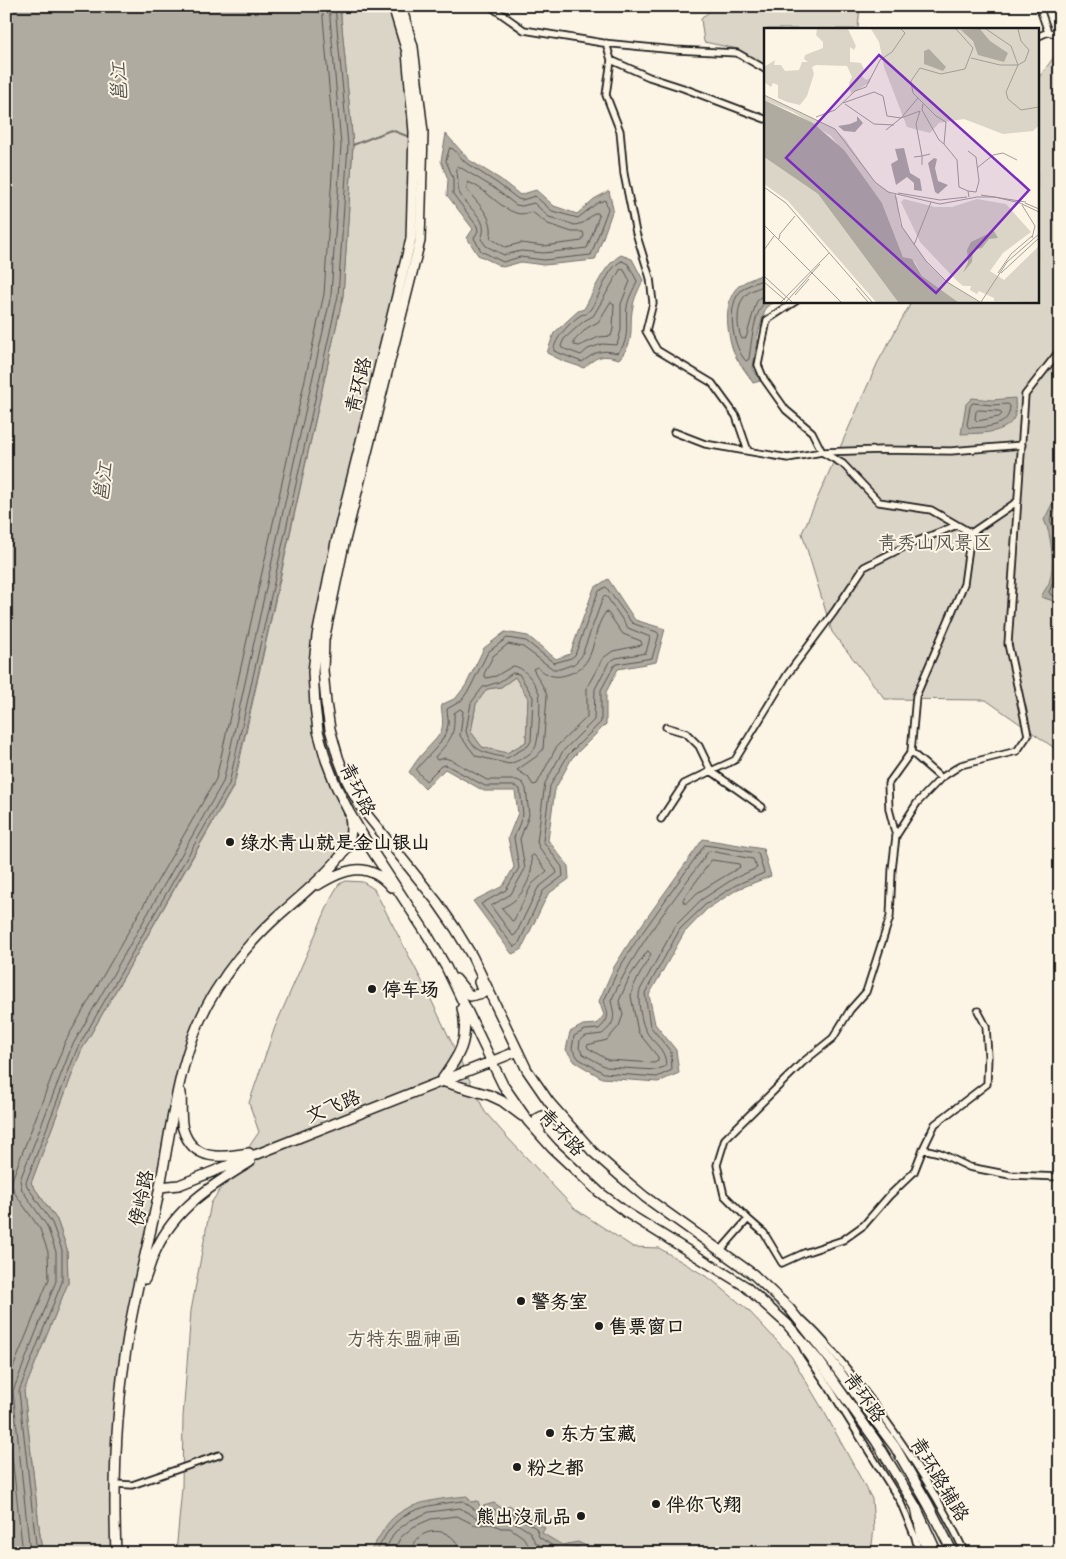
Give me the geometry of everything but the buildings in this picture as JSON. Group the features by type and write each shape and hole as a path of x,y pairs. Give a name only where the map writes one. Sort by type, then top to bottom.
{"main road":[{"name":"青环路","path":"393,6 407,52 414,132 411,239 336,542 317,636 313,672 318,731 329,769 370,849 446,967 503,1085 528,1121 552,1148 599,1192 627,1213 745,1286 772,1309 798,1335 819,1361 848,1401 916,1507"},
{"name":"青环路","path":"401,6 413,47 423,132 420,241 344,544 324,640 323,670 330,729 344,773 360,806 437,902 472,956 528,1070 549,1102 593,1152 632,1186 754,1274 789,1308 832,1362 903,1460 953,1553"},
{"path":"307,891 347,848 352,826 350,812"},
{"path":"307,891 337,874 358,869 368,871 386,881 413,914"},
{"name":"傍岭路","path":"116,1553 115,1484 122,1374 181,1076 199,1022 215,991 253,941 307,891"},
{"path":"446,967 470,996 482,993 472,956"},
{"path":"458,993 465,1018 464,1040 453,1064 441,1081 489,1094 502,1101 528,1121"},
{"name":"文飞路","path":"160,1187 179,1185 518,1051"},
{"path":"181,1076 184,1129 190,1142 200,1151 212,1156 226,1158 271,1148"},
{"path":"552,1148 537,1126 537,1119 548,1115 571,1129"},
{"path":"134,1309 156,1250 165,1233 178,1216 205,1191 271,1148"},
{"path":"916,1507 922,1537 929,1553"},
{"path":"916,1507 937,1553"}],"street":[{"path":"490,6 524,30 606,43 675,50 737,53 764,68"},
{"path":"1039,6 1048,32"},
{"path":"1038,37 1048,32 1060,35"},
{"path":"606,43 611,60 606,95 620,131 624,174 634,225 650,278 653,303 646,331 657,350 712,383 736,416 748,451"},
{"path":"611,60 649,77 764,119"},
{"path":"794,302 767,320 758,365 764,379 786,410 812,432 822,452 843,464 879,502 931,510 971,533"},
{"path":"896,836 917,803 941,778 961,765 1017,751 1028,735 1008,644 1025,394 1060,350"},
{"path":"674,432 705,444 788,458 822,452 872,450 951,451 1022,445"},
{"path":"978,1011 986,1026 987,1084 935,1124 914,1172 889,1196 864,1225 843,1240 804,1253 782,1263 764,1233 724,1195 717,1165 725,1139 803,1062 833,1038 850,1010 866,992 890,917 896,836 889,809 888,784 911,752 916,696 964,584 971,533 1018,501"},
{"path":"661,819 684,784 735,760 787,675 864,567 908,545 957,525"},
{"path":"666,727 686,733 699,746 711,771 762,807"},
{"path":"911,752 941,778"},
{"path":"923,1149 940,1153 969,1167 1010,1175 1060,1176"},
{"path":"721,1250 748,1219"},
{"name":"青环路辅路","path":"789,1308 825,1341 895,1432 931,1488 965,1553"},
{"path":"798,1335 806,1354 900,1501 915,1537 919,1553"},
{"path":"115,1484 132,1485 219,1454"}],"green space":[{"path":"340,6 393,6 407,52 414,132 411,239 313,672 318,731 349,812 347,848 232,967 188,1051 122,1374 116,1553 42,1553 24,1391 68,1283 67,1249 57,1220 31,1183 81,1051 234,786 343,296 353,145"},
{"path":"715,6 860,6 858,28 764,28 764,68 738,49 704,42 701,19"},
{"name":"青秀山风景区","path":"1060,49 1060,752 986,700 885,699 832,632 802,533 878,362 911,302 1038,302 1038,79"},
{"path":"515,677 528,698 526,742 507,753 482,747 471,732 476,704 487,689 501,687"},
{"name":"方特东盟神画","path":"346,881 363,882 374,889 424,985 485,1112 507,1137 575,1209 633,1247 659,1248 712,1280 748,1310 791,1356 872,1499 874,1528 871,1553 176,1553 182,1488 183,1417 191,1311 211,1203 259,1132 249,1103 275,1027 333,894 339,884"}],"water":[{"name":"邕江","path":"6,6 340,6 353,145 343,296 233,786 81,1051 31,1183 57,1220 67,1249 68,1283 24,1391 42,1553 6,1553"},
{"path":"446,134 469,160 500,179 520,195 536,190 554,206 577,214 594,199 609,191 613,209 595,260 544,265 521,262 503,267 478,255 467,238 473,229 447,195 448,179 441,161"},
{"path":"621,255 632,259 643,280 634,303 630,340 625,352 619,359 600,357 584,368 547,353 554,333 578,311 584,309 604,272"},
{"path":"764,273 764,302 775,302 766,307 758,334 753,368 760,381 753,383 738,360 728,330 730,300 734,291 749,280"},
{"path":"972,398 992,400 1015,398 1015,415 1012,422 992,432 961,434 966,404"},
{"path":"1052,504 1060,504 1060,603 1041,597 1049,583 1052,569 1051,542 1044,520"},
{"path":"608,579 635,620 665,629 656,662 618,669 606,692 606,724 572,758 555,789 548,840 568,866 569,879 548,894 521,950 512,954 473,901 503,886 514,867 508,838 518,813 515,791 484,791 445,769 425,789 409,772 441,732 443,722 441,705 456,698 466,685 484,648 505,632 528,636 556,659 570,654 594,588","holes":["515,677 528,698 526,742 507,753 482,747 471,732 476,704 487,689 501,687"]},
{"path":"703,839 763,849 771,876 738,889 707,909 684,933 649,995 655,1024 676,1050 679,1073 658,1082 602,1078 575,1062 566,1050 570,1032 583,1025 597,1024 604,1015 599,1001 614,967"},
{"path":"467,1496 471,1502 478,1501 480,1507 494,1503 505,1510 509,1505 545,1528 542,1533 562,1545 578,1542 601,1553 454,1553 436,1550 413,1553 369,1553 386,1526 402,1511 434,1500"}],"waterway":[{"path":"353,145 391,130 407,136"}],"place":[{"name":"绿水青山就是金山银山","path":"230,842"},
{"name":"停车场","path":"372,989"},
{"name":"警务室","path":"521,1301"},
{"name":"售票窗口","path":"599,1326"},
{"name":"东方宝藏","path":"550,1433"},
{"name":"粉之都","path":"517,1467"},
{"name":"伴你飞翔","path":"656,1504"},
{"name":"熊出没礼品","path":"581,1516"}]}
